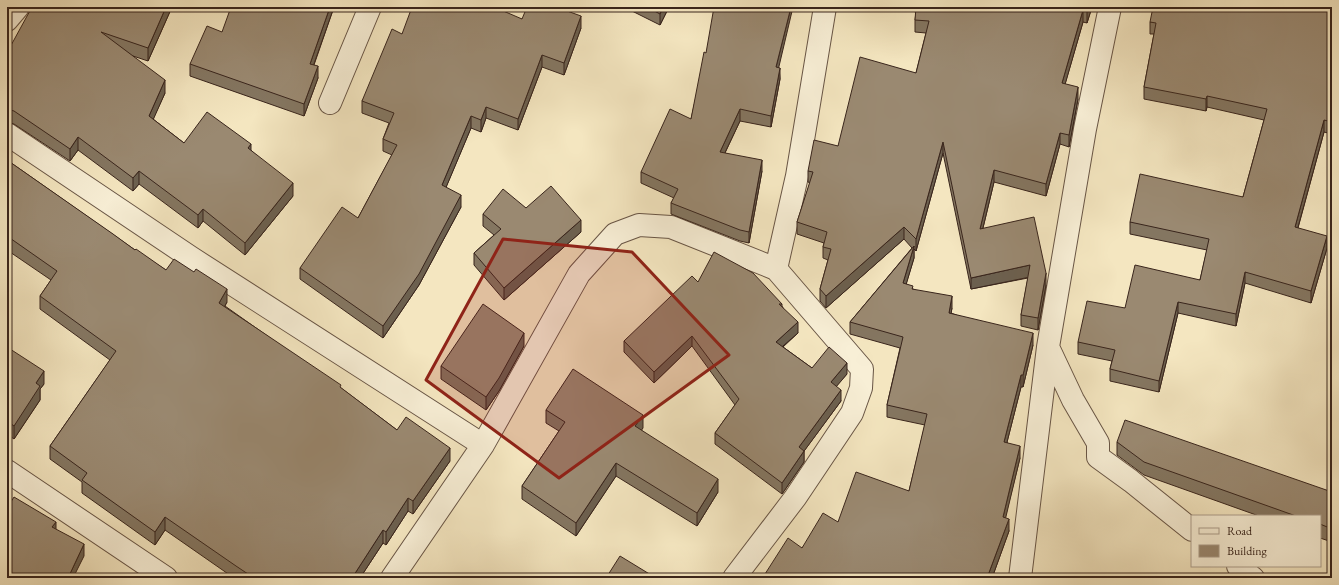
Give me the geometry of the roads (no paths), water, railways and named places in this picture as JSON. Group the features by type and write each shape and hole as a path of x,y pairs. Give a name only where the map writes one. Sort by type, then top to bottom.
{"street":[{"path":"7,20 18,7"},
{"path":"330,103 370,7"},
{"path":"776,269 797,176 825,7"},
{"path":"1020,578 1048,347 1085,129 1110,7"},
{"path":"7,134 190,258 483,445"},
{"path":"392,578 483,445 580,274 615,234 639,225 671,227 776,269 862,369 861,388 852,413 795,498 734,578"},
{"path":"1048,347 1073,400 1098,443 1098,457 1131,481 1191,529"},
{"path":"7,471 166,578"},
{"path":"1239,567 1253,578"}]}
